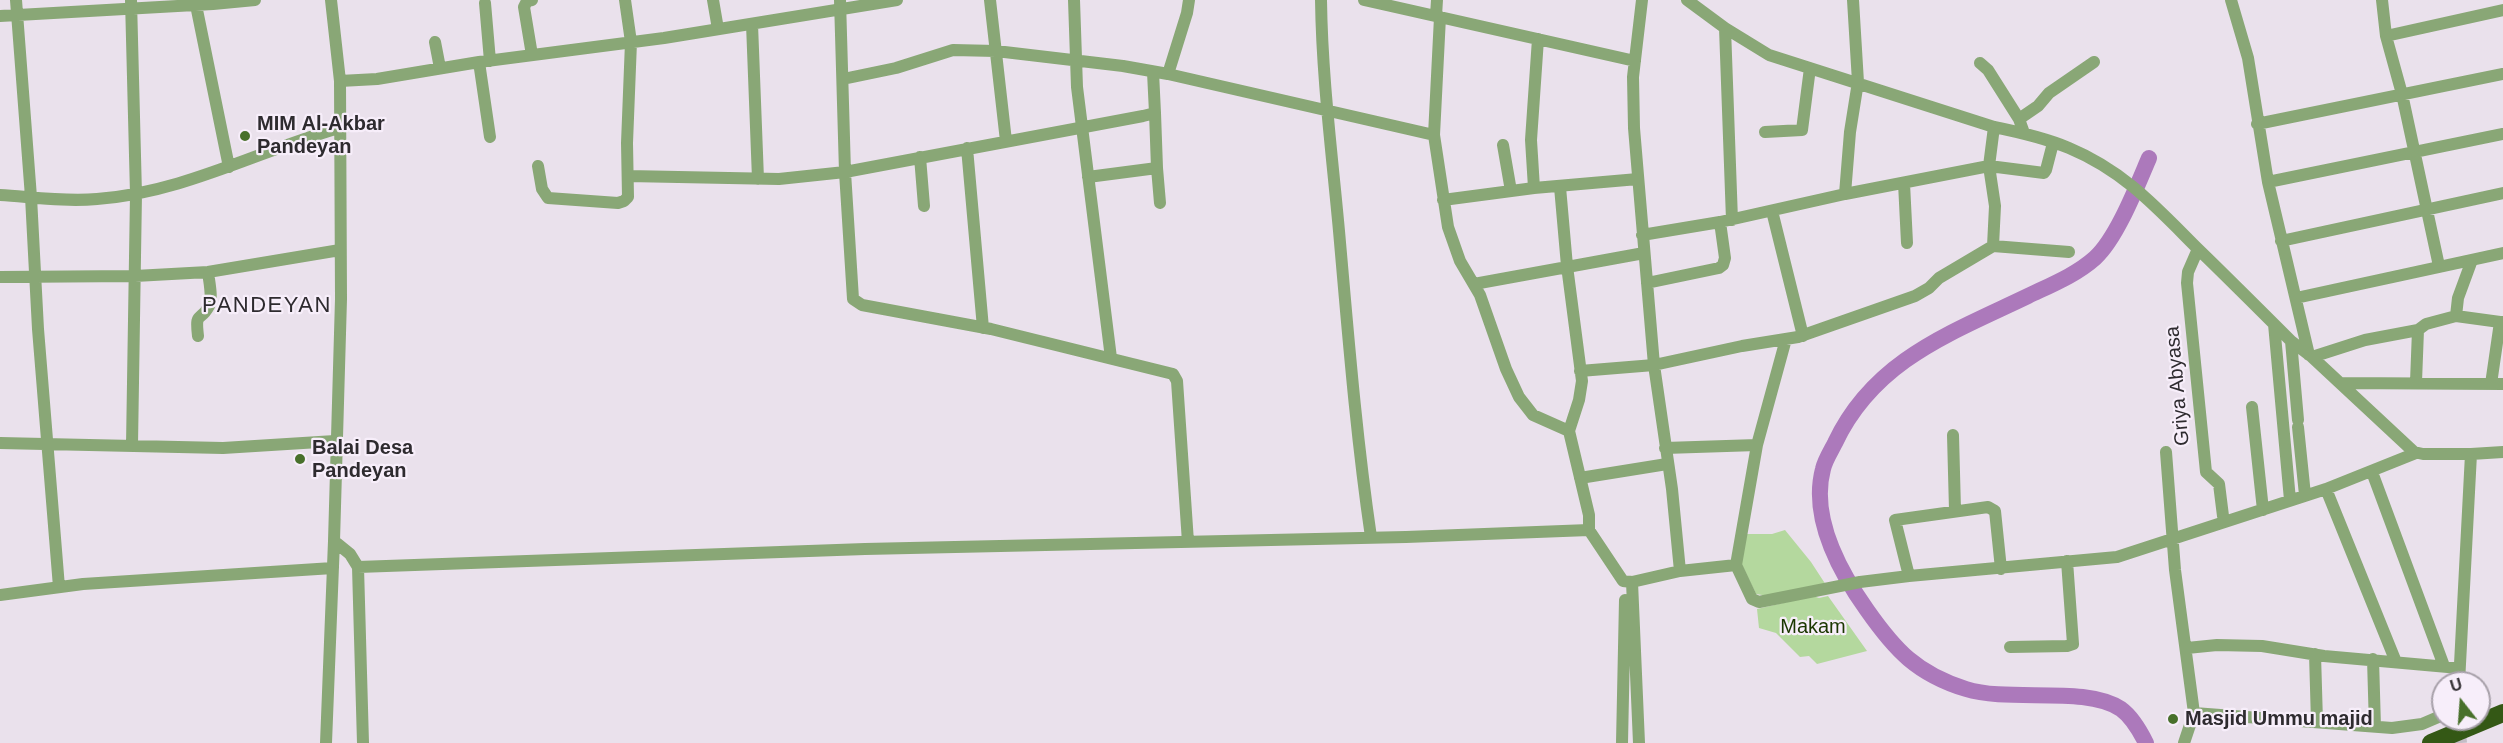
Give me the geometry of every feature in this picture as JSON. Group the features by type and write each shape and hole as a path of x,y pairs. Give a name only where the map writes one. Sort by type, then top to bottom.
{"highway":[{"path":"2431,743 2503,713"}],"street":[{"path":"16,0 59,587"},
{"path":"0,16 131,4 196,5 255,0"},
{"path":"326,743 341,299 340,81 331,0"},
{"path":"532,0 527,1 524,7 532,55"},
{"path":"538,166 542,189 548,198 618,203 628,197 631,42 625,0"},
{"path":"712,0 718,29"},
{"path":"340,81 377,79 752,24 840,4 897,0"},
{"path":"990,0 1006,141"},
{"path":"1074,0 1078,59 1077,87 1111,358"},
{"path":"1168,74 1189,0"},
{"path":"1321,0 1326,108 1359,453 1371,537"},
{"path":"1364,0 1635,61"},
{"path":"1437,0 1434,135 1446,221 1455,249 1474,284 1519,397 1533,415 1569,431"},
{"path":"1642,0 1632,96 1654,365 1672,489 1680,571"},
{"path":"1687,0 1725,28 1769,55 1994,127 2053,142 2090,158 2129,182 2145,195 2291,341 2416,453"},
{"path":"1845,194 1850,132 1858,82 1853,0"},
{"path":"2231,0 2248,58 2268,182 2310,356"},
{"path":"2382,0 2386,36 2402,94 2439,266"},
{"path":"485,3 484,62 490,137"},
{"path":"131,4 136,194 132,445"},
{"path":"840,4 845,172 854,301 862,305 983,328 1170,373 1177,379 1188,542"},
{"path":"196,5 229,167"},
{"path":"2386,36 2503,10"},
{"path":"752,24 758,178"},
{"path":"1647,283 1719,268 1723,265 1726,221 1725,28"},
{"path":"1534,188 1531,140 1538,39"},
{"path":"435,42 440,68"},
{"path":"843,79 896,68 952,50 996,51 1078,59 1168,74 1326,108 1434,135"},
{"path":"2019,119 2038,106 2049,93 2094,62"},
{"path":"1980,63 1988,70 2019,119 2024,133"},
{"path":"1765,132 1802,130 1810,68"},
{"path":"1153,72 1160,203"},
{"path":"2257,124 2503,74"},
{"path":"628,176 790,178 845,172 1155,113"},
{"path":"1993,246 1995,206 1989,166 1994,127"},
{"path":"0,195 88,200 136,194 186,182 339,128"},
{"path":"2268,182 2503,134"},
{"path":"1642,235 1772,212 1845,194 1989,166 2044,172 2053,142"},
{"path":"1503,145 1511,191"},
{"path":"967,148 983,328"},
{"path":"920,157 924,206"},
{"path":"1088,177 1157,168"},
{"path":"1443,200 1534,188 1638,179"},
{"path":"1904,183 1907,243"},
{"path":"1560,187 1581,390 1569,431 1589,515 1589,530 1608,556 1619,578 1629,582 1680,571 1736,565"},
{"path":"2281,241 2503,193"},
{"path":"1772,212 1803,336"},
{"path":"1580,371 1654,365 1803,336 1915,296 1929,288 1939,278 1993,246 2068,252"},
{"name":"Griya Abyasa","path":"2198,249 2188,272 2187,283 2205,472 2219,484 2223,516"},
{"path":"0,277 135,276 208,272 340,250"},
{"path":"1474,284 1644,253"},
{"path":"2296,298 2503,253"},
{"path":"2456,316 2458,298 2472,260"},
{"path":"198,336 196,323 198,316 208,308 210,303 208,272"},
{"path":"2310,356 2365,340 2418,330 2427,324 2456,316 2502,322 2497,384 2340,383"},
{"path":"2274,324 2290,500"},
{"path":"2416,382 2418,330"},
{"path":"1786,339 1757,445 1736,565 1752,599 1757,602 1860,582 2117,557 2172,541 2326,489 2416,453 2503,452"},
{"path":"2291,341 2306,495"},
{"path":"2252,407 2263,510"},
{"path":"1953,435 1955,510"},
{"path":"0,443 48,442 241,448 335,441"},
{"path":"1665,448 1757,445"},
{"path":"2166,452 2172,541 2194,713 2184,743"},
{"path":"2187,648 2242,645 2459,668 2471,454"},
{"path":"1580,478 1667,464"},
{"path":"2372,472 2444,666"},
{"path":"2326,489 2396,662"},
{"path":"1909,576 1895,520 1988,507 1993,508 2001,569"},
{"path":"358,567 865,549 1589,530"},
{"path":"334,541 350,554 358,567 363,743"},
{"path":"2010,647 2073,644 2067,561"},
{"path":"0,595 59,587 333,568"},
{"path":"1622,740 1629,582"},
{"path":"1629,582 1639,743"},
{"path":"2315,654 2317,722"},
{"path":"2373,659 2375,727"},
{"path":"2194,713 2406,728 2431,719"}],"green space":[{"name":"Makam","path":"1785,530 1826,585 1768,596 1756,594 1741,563 1746,534 1772,534"},
{"name":"Makam","path":"1813,596 1819,598 1828,596 1867,651 1817,664 1809,656 1800,657 1776,633 1759,628 1757,609"}],"waterway":[{"path":"2146,743 2129,716 2121,709 2106,702 2068,696 1984,693 1949,683 1909,659 1877,624 1838,562 1824,525 1820,488 1828,456 1851,414 1871,390 1917,352 2063,279 2080,270 2095,258 2119,225 2149,158"}],"tunnel":[{"path":"2460,731 2461,743"}],"place":[{"name":"MIM Al-Akbar Pandeyan","path":"245,136"},
{"name":"Balai Desa Pandeyan","path":"300,459"},
{"name":"Masjid Ummu majid","path":"2173,719"}],"district":[{"name":"PANDEYAN","path":"267,306"}]}
